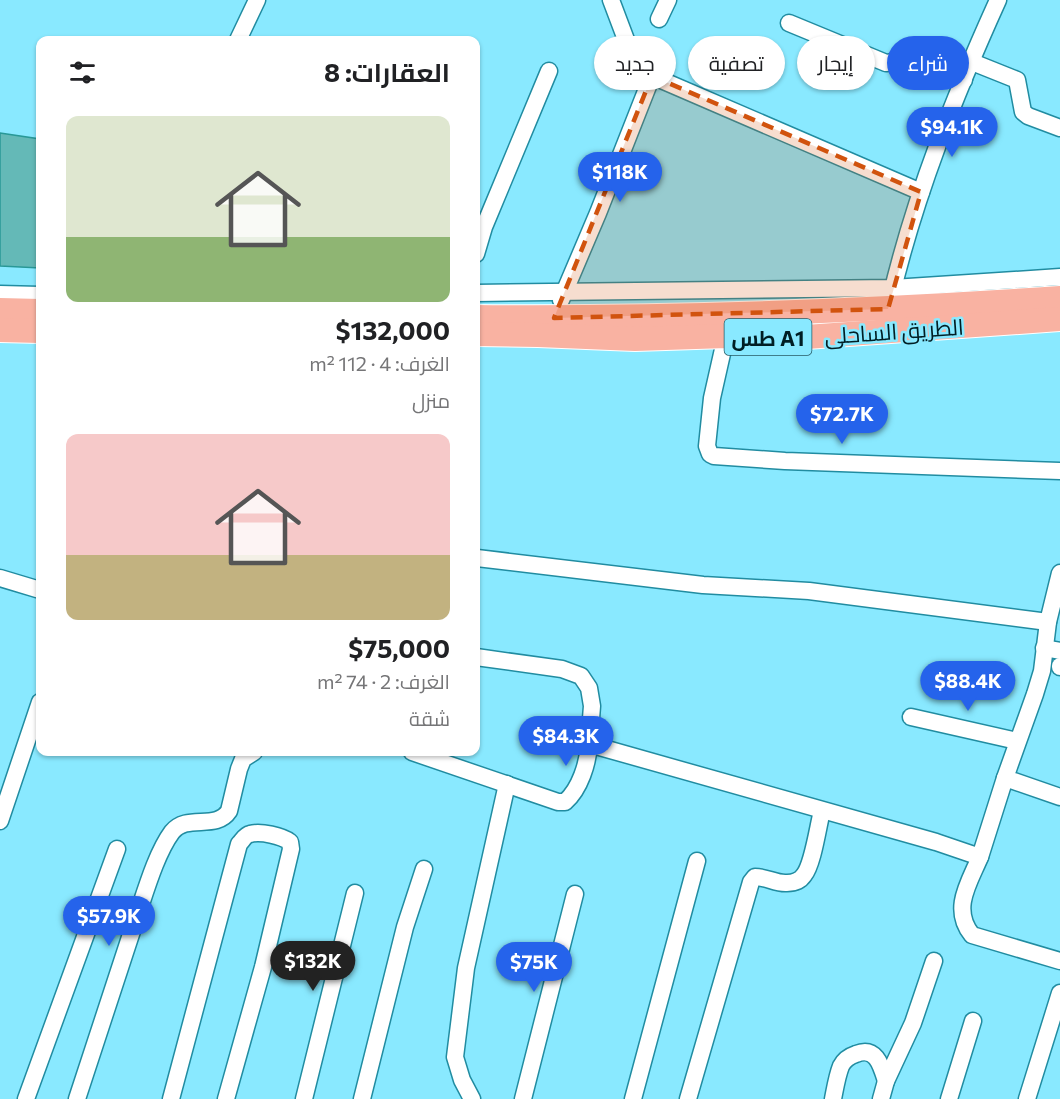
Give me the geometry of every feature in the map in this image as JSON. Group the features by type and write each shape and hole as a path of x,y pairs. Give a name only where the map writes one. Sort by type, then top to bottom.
{"highway":[{"name":"الطريق الساحلى","path":"480,317 728,316 890,298 1060,297"},
{"path":"0,310 36,311"},
{"name":"الطريق الساحلى","path":"480,334 538,334 635,339 726,336 806,337 1060,319"},
{"path":"0,330 36,331"}],"street":[{"path":"240,36 256,0"},
{"path":"611,0 625,36"},
{"path":"659,19 668,0"},
{"path":"969,69 998,0"},
{"path":"789,23 887,63"},
{"path":"972,62 1017,81 1023,112 1060,128"},
{"path":"480,242 549,71"},
{"path":"676,86 921,192"},
{"path":"554,318 646,90"},
{"path":"890,298 921,192 960,90"},
{"path":"480,293 890,298 1060,277"},
{"path":"0,294 36,295"},
{"path":"726,336 712,398 707,446 710,454 714,456 785,461 1060,471"},
{"path":"480,558 703,585 809,591 1048,622"},
{"path":"1060,573 1048,622 1052,650 1042,670 1017,741 980,856 962,898 964,925 972,935 1060,961"},
{"path":"0,578 36,589"},
{"path":"424,756 558,802 565,802 573,793 588,758 592,706 589,688 581,676 562,669 480,658"},
{"path":"0,821 36,714"},
{"path":"911,717 1017,741"},
{"path":"589,744 980,856"},
{"path":"77,1099 153,870 173,831 183,824 205,822 226,816 243,759 248,756"},
{"path":"1005,778 1060,798"},
{"path":"472,1099 462,1080 455,1057 466,968 507,784"},
{"path":"688,1099 751,882 755,878 762,877 779,884 800,880 808,869 822,811"},
{"path":"171,1099 240,844 251,833 285,838 290,842 291,849 263,967 226,1099"},
{"path":"26,1099 117,849"},
{"path":"633,1099 697,861"},
{"path":"362,1099 405,927 424,869"},
{"path":"304,1099 355,893"},
{"path":"523,1099 575,894"},
{"path":"881,1099 886,1081 913,1023 934,961"},
{"path":"1027,1099 1060,993"},
{"path":"949,1099 973,1021"},
{"path":"833,1099 842,1065 850,1056 860,1052 869,1051 873,1054 882,1067 886,1081"}],"highlighted area":[{"path":"652,76 921,192 888,309 554,318"}],"building":[{"path":"0,133 36,138 36,268 0,266"}]}
